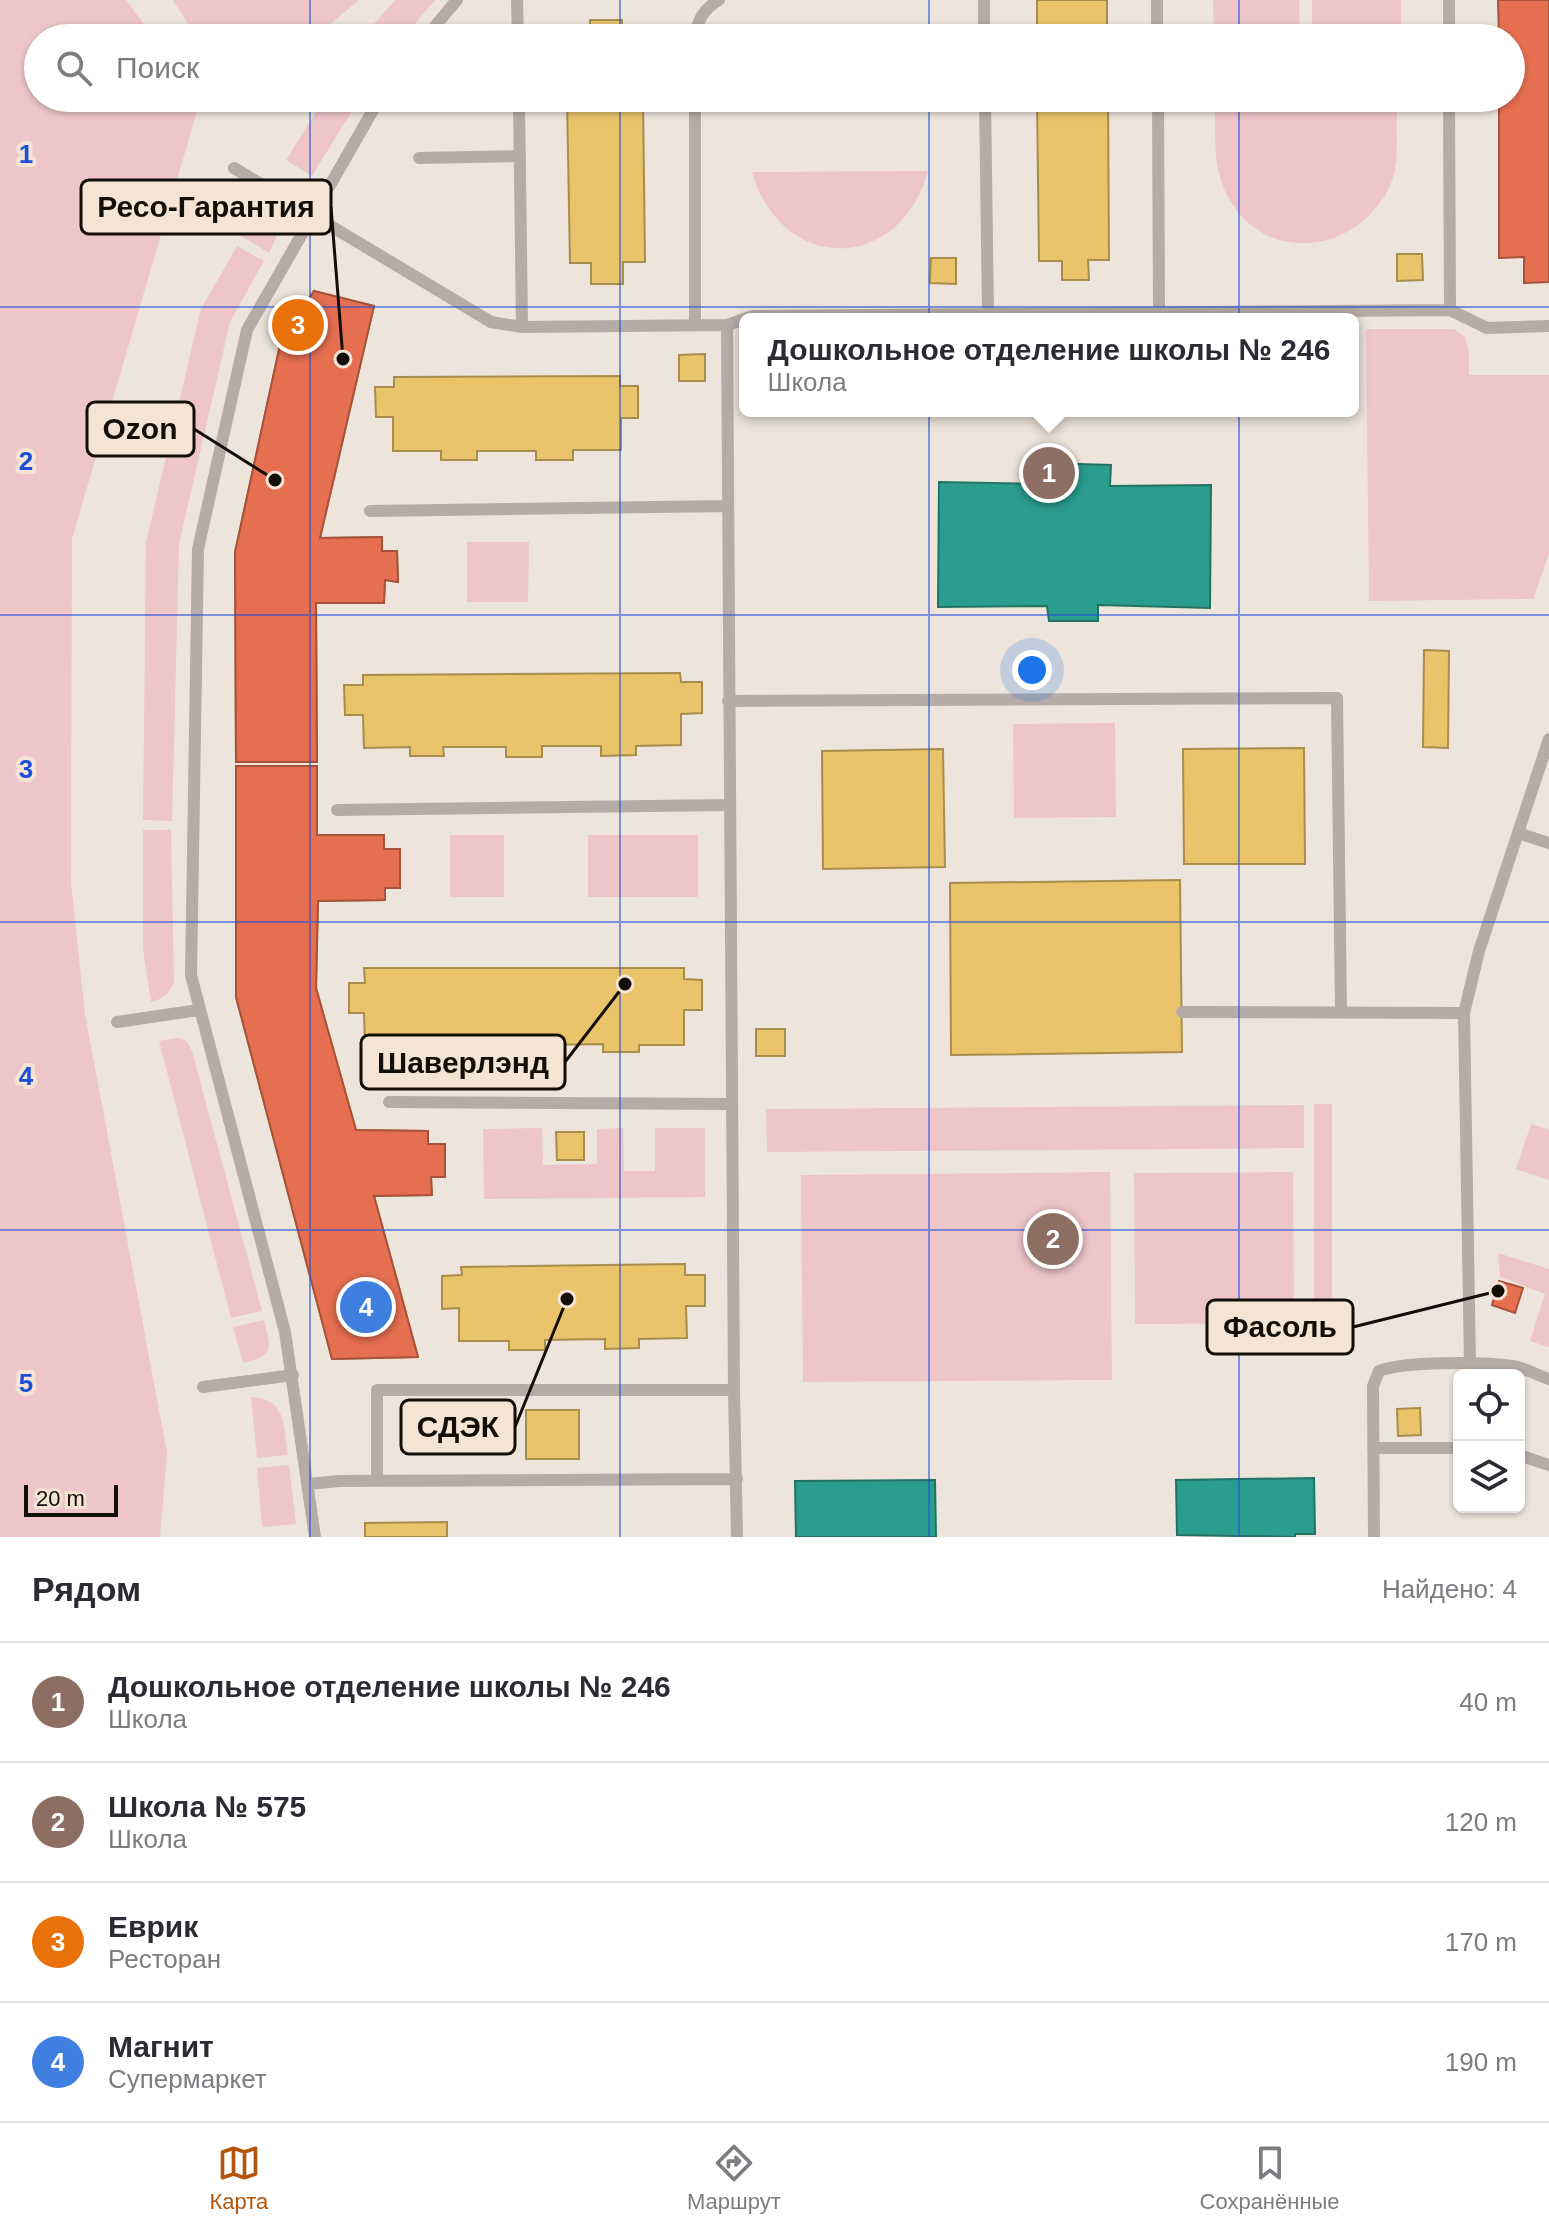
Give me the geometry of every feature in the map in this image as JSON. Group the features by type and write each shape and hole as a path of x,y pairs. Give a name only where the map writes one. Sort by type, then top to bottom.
{"lane":[{"path":"437,24 457,0"},
{"path":"517,0 518,24"},
{"path":"697,24 711,4 719,0"},
{"path":"984,0 984,24"},
{"path":"1157,0 1157,24"},
{"path":"1449,0 1449,24"},
{"path":"315,1537 285,1332 191,975 198,549 247,330 372,112"},
{"path":"519,112 522,327"},
{"path":"695,112 695,325"},
{"path":"985,112 988,313"},
{"path":"1158,112 1159,313 1450,310 1487,328 1549,326"},
{"path":"1449,112 1450,310"},
{"path":"419,158 520,156"},
{"path":"234,168 491,322 522,327 727,325 739,321"},
{"path":"727,325 730,1104 737,1537"},
{"path":"370,511 728,506"},
{"path":"728,701 1337,698 1341,1012"},
{"path":"1470,1365 1464,1013 1479,951 1549,739"},
{"path":"337,810 729,805"},
{"path":"1518,833 1549,843"},
{"path":"117,1022 199,1010"},
{"path":"1182,1012 1464,1013"},
{"path":"389,1102 730,1104"},
{"path":"1374,1537 1373,1386 1379,1371 1394,1365 1513,1366 1549,1379"},
{"path":"203,1387 293,1375"},
{"path":"377,1481 377,1390 734,1390"},
{"path":"1373,1448 1453,1448"},
{"path":"1525,1457 1549,1465"},
{"path":"309,1484 737,1479"}],"shaded area":[{"path":"0,0 126,0 144,24 24,24 24,112 197,112 72,539 71,883 85,1014 167,1453 160,1537 0,1537"},
{"path":"173,0 359,0 331,24 188,24"},
{"path":"395,0 435,0 415,24 374,24"},
{"path":"1213,0 1299,0 1300,24 1214,24"},
{"path":"1312,0 1401,0 1401,24 1312,24"},
{"path":"316,112 351,112 312,176 286,160"},
{"path":"1215,112 1397,112 1394,175 1378,205 1361,223 1340,235 1318,242 1294,243 1272,237 1251,225 1226,194 1216,159"},
{"path":"928,171 914,205 893,229 868,243 841,248 813,244 788,230 767,206 752,172"},
{"path":"260,205 273,216 278,226 269,253 241,236"},
{"path":"237,246 264,261 230,322 179,544 172,821 143,820 146,542 201,309"},
{"path":"1366,329 1454,329 1465,337 1469,351 1469,375 1549,375 1549,554 1533,599 1369,601"},
{"path":"467,542 529,542 528,602 467,602"},
{"path":"1115,723 1116,817 1014,818 1013,724"},
{"path":"143,830 171,830 174,983 165,996 151,1002 143,949"},
{"path":"450,835 504,835 504,897 450,897"},
{"path":"588,835 698,835 698,897 588,897"},
{"path":"178,1038 187,1041 192,1051 262,1311 231,1318 159,1041"},
{"path":"1314,1104 1332,1104 1332,1349 1314,1349"},
{"path":"1304,1105 1304,1148 767,1152 766,1109"},
{"path":"1531,1124 1549,1130 1549,1180 1516,1169"},
{"path":"542,1128 543,1165 597,1164 597,1129 623,1128 624,1171 655,1171 655,1128 705,1128 705,1197 484,1199 483,1129"},
{"path":"1110,1172 1112,1380 803,1382 801,1175"},
{"path":"1293,1172 1294,1323 1135,1324 1134,1173"},
{"path":"1498,1253 1549,1269 1549,1347 1530,1341 1545,1294 1500,1277"},
{"path":"264,1320 269,1344 266,1354 243,1363 233,1327"},
{"path":"251,1397 263,1399 277,1408 284,1424 288,1455 257,1458"},
{"path":"289,1465 296,1524 262,1527 257,1468"}],"building: Жильё":[{"path":"1037,0 1107,0 1107,24 1037,24"},
{"path":"590,20 622,20 622,24 590,24"},
{"path":"567,112 643,112 645,262 623,262 623,284 591,284 591,263 570,263"},
{"path":"1037,112 1108,112 1109,260 1088,260 1089,280 1062,280 1062,261 1039,261"},
{"path":"1397,254 1422,254 1423,280 1397,281"},
{"path":"931,258 956,258 956,284 930,283"},
{"path":"314,291 374,306 320,538 382,537 382,551 397,551 398,582 385,580 384,603 316,603 317,762 236,762 235,552 280,345"},
{"path":"705,354 705,381 679,381 679,355"},
{"path":"620,376 620,386 638,386 638,418 621,418 621,450 573,450 573,460 536,460 536,451 477,451 477,460 441,460 441,451 393,451 393,417 376,417 375,387 394,387 394,377"},
{"path":"1424,650 1449,651 1448,748 1423,747"},
{"path":"680,673 681,682 702,682 702,713 681,714 681,745 636,746 636,755 601,756 601,746 542,746 542,757 506,757 506,747 443,747 444,756 410,756 410,747 364,748 363,715 345,715 344,685 363,685 363,675"},
{"path":"1304,748 1305,864 1184,864 1183,749"},
{"path":"943,749 945,867 823,869 822,751"},
{"path":"236,766 317,766 317,835 384,835 384,849 400,849 400,888 385,888 385,900 318,901 316,988 356,1130 428,1131 428,1144 445,1144 445,1177 431,1177 432,1195 374,1196 418,1357 332,1359 236,997"},
{"path":"1180,880 1182,1052 951,1055 950,883"},
{"path":"364,968 684,968 684,979 702,980 702,1010 684,1010 684,1045 639,1045 639,1052 603,1052 603,1044 542,1045 542,1053 508,1053 508,1045 445,1045 445,1053 411,1053 411,1045 365,1045 364,1013 349,1013 349,983 365,983"},
{"path":"756,1029 785,1029 785,1056 756,1056"},
{"path":"556,1132 584,1132 584,1160 557,1160"},
{"path":"685,1264 685,1275 705,1275 705,1306 686,1306 687,1338 639,1339 639,1348 605,1349 605,1339 545,1340 545,1350 509,1350 509,1341 459,1341 459,1308 442,1309 442,1276 462,1275 461,1267"},
{"path":"1420,1408 1421,1435 1398,1436 1397,1409"},
{"path":"526,1410 579,1410 579,1459 526,1459"},
{"path":"447,1522 447,1537 365,1537 365,1523"},
{"path":"447,1522 447,1537 365,1537 365,1523"}],"building: Торговля":[{"path":"1498,0 1549,0 1549,282 1524,283 1524,257 1499,258 1499,112 1525,112 1525,24 1499,24"},
{"path":"314,291 374,306 320,538 382,537 382,551 397,551 398,582 385,580 384,603 316,603 317,762 236,762 235,552 280,345"},
{"path":"236,766 317,766 317,835 384,835 384,849 400,849 400,888 385,888 385,900 318,901 316,988 356,1130 428,1131 428,1144 445,1144 445,1177 431,1177 432,1195 374,1196 418,1357 332,1359 236,997"},
{"path":"1499,1281 1523,1288 1515,1313 1492,1305"}],"building: Школы":[{"path":"1044,463 1111,465 1110,486 1211,485 1210,608 1098,605 1098,621 1049,621 1047,606 938,607 939,482 1046,484"},
{"path":"1314,1478 1315,1534 1295,1534 1295,1537 1177,1535 1176,1480"},
{"path":"935,1480 936,1537 796,1537 795,1481"}],"place":[{"name":"Еврик","path":"298,325"},
{"name":"Ресо-Гарантия","path":"343,359"},
{"name":"Дошкольное отделение школы № 246","path":"1049,473"},
{"name":"Ozon","path":"275,480"},
{"name":"Шаверлэнд","path":"625,984"},
{"name":"Школа № 575","path":"1053,1239"},
{"name":"Фасоль","path":"1498,1291"},
{"name":"СДЭК","path":"567,1299"},
{"name":"Магнит","path":"366,1307"}]}
